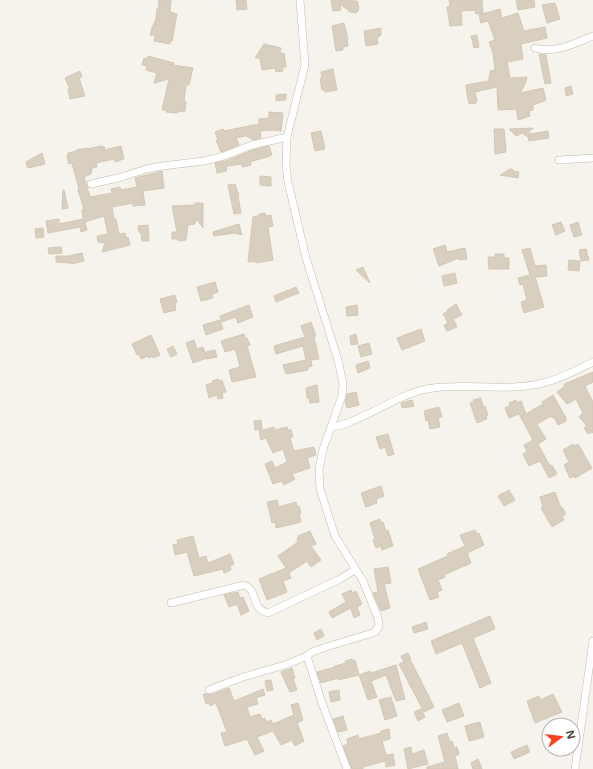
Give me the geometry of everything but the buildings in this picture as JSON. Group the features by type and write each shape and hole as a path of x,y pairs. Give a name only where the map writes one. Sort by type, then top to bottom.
{"street":[{"path":"209,690 243,677 285,665 307,656 312,652 366,636 375,632 380,626 363,581 335,536 320,489 319,470 323,450 342,396 343,384 338,360 306,258 288,182 286,164 287,137 305,65 300,0"},
{"path":"536,48 543,50 558,49 575,44 593,36"},
{"path":"91,184 122,177 146,169 224,156 252,145 287,137"},
{"path":"559,160 593,158"},
{"path":"332,427 351,422 414,393 433,388 524,386 543,383 566,375 593,362"},
{"path":"171,603 244,585 252,592 259,609 268,613 340,579 355,570"},
{"path":"576,769 593,641"},
{"path":"307,656 324,710 347,769"}]}
